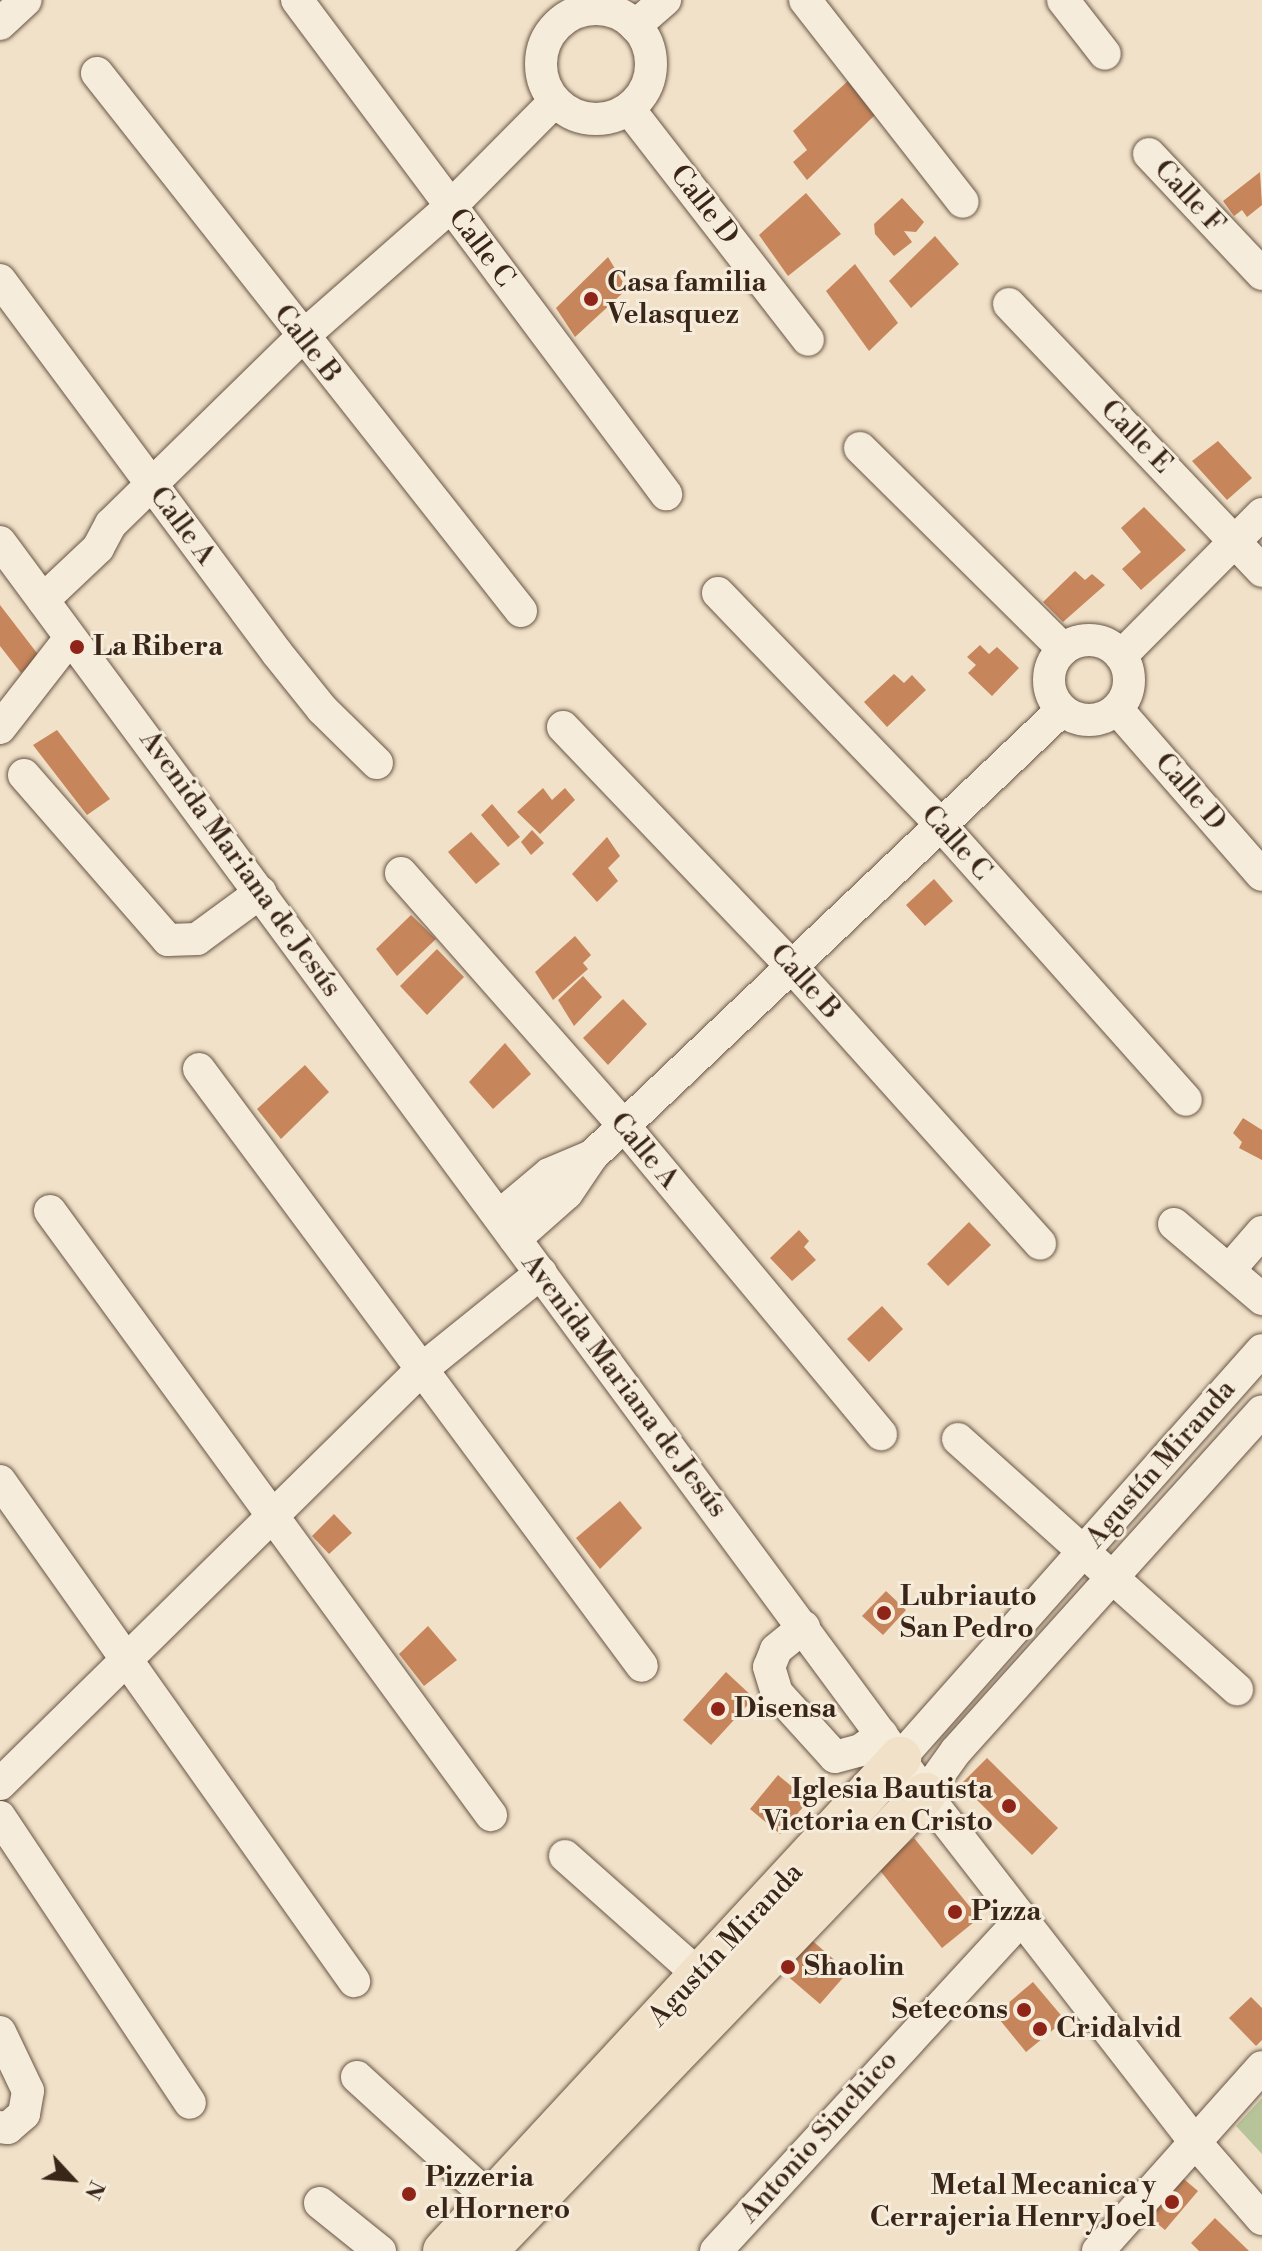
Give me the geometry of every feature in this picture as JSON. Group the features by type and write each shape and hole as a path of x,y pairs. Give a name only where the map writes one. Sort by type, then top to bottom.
{"main road":[{"name":"Agustín Miranda","path":"712,1985 891,1746"},
{"name":"Agustín Miranda","path":"444,2251 502,2210 712,1985 925,1794"},
{"name":"Agustín Miranda","path":"486,2251 502,2210"}],"street":[{"path":"0,24 26,0"},
{"name":"Calle C","path":"297,0 666,494"},
{"path":"635,26 665,0"},
{"path":"805,0 963,202"},
{"path":"1063,0 1105,54"},
{"path":"557,9 604,9 635,26 649,47 652,64 649,81 629,109 599,120 567,112 554,102 541,74 541,58 557,9"},
{"name":"Calle B","path":"97,73 301,338 521,611"},
{"path":"37,592 98,548 111,524 301,338 450,207 554,102"},
{"name":"Calle D","path":"629,109 808,340"},
{"name":"Calle F","path":"1149,154 1262,274"},
{"name":"Calle A","path":"0,280 322,709 377,763"},
{"name":"Calle E","path":"1009,304 1262,571"},
{"path":"860,448 1063,649"},
{"path":"1121,656 1262,514"},
{"name":"Avenida Mariana de Jesús","path":"0,542 925,1794 1195,2142 1262,2219"},
{"name":"Calle C","path":"718,593 941,825 1186,1100"},
{"path":"0,728 70,638"},
{"path":"1087,639 1100,641 1121,656 1129,677 1117,709 1083,721 1061,711 1048,679 1063,649 1087,639"},
{"name":"Calle D","path":"1117,709 1262,875"},
{"path":"0,1784 482,1311 520,1245 567,1193 592,1156 1061,711"},
{"name":"Calle B","path":"563,727 791,966 1040,1244"},
{"path":"24,775 168,940 197,939 261,892"},
{"name":"Calle A","path":"401,873 625,1127 881,1434"},
{"path":"199,1069 642,1666"},
{"path":"50,1211 491,1815"},
{"path":"1174,1224 1262,1299"},
{"path":"1230,1269 1262,1232"},
{"name":"Agustín Miranda","path":"891,1746 1085,1551 1262,1350"},
{"name":"Agustín Miranda","path":"925,1794 956,1751 1262,1411"},
{"path":"958,1439 1237,1689"},
{"path":"0,1481 354,1981"},
{"path":"804,1627 776,1650 769,1667 777,1693 835,1757 891,1746"},
{"path":"0,1817 190,2103"},
{"path":"565,1856 712,1985"},
{"name":"Antonio Sinchico","path":"716,2251 1021,1919"},
{"path":"0,2032 28,2091 24,2114 8,2128 0,2127"},
{"path":"1098,2251 1262,2067"},
{"path":"357,2077 502,2210"},
{"path":"320,2203 380,2251"}],"green space":[{"path":"1262,2098 1262,2154 1236,2126"}],"building":[{"path":"849,80 875,115 807,180 793,162 807,150 793,131"},
{"path":"1260,172 1262,205 1247,217 1242,210 1234,216 1223,201"},
{"path":"806,193 841,234 788,276 759,235"},
{"path":"902,198 924,222 916,232 904,231 912,242 894,256 875,234 874,224"},
{"path":"935,236 959,264 911,308 889,281"},
{"name":"Casa familia Velasquez","path":"608,257 627,289 575,337 556,308"},
{"path":"855,264 898,323 869,351 826,291"},
{"path":"1218,441 1252,478 1227,500 1192,461"},
{"path":"1144,507 1186,550 1141,590 1122,569 1141,552 1121,528"},
{"path":"1075,571 1085,580 1092,574 1105,585 1063,622 1043,602"},
{"path":"0,605 40,657 21,673 0,646"},
{"path":"980,645 989,654 997,647 1019,668 992,696 968,673 976,665 967,657"},
{"path":"894,674 904,683 912,675 926,690 887,727 864,702"},
{"path":"57,730 110,799 87,815 33,745"},
{"path":"543,788 552,800 565,788 575,800 540,834 517,812"},
{"path":"492,804 520,837 508,847 481,815"},
{"path":"532,830 544,843 531,855 521,842"},
{"path":"471,832 500,864 476,884 448,852"},
{"path":"607,837 620,856 608,868 618,881 597,902 572,874"},
{"path":"934,879 953,901 925,926 906,905"},
{"path":"411,915 436,939 397,976 376,949"},
{"path":"575,936 591,955 583,963 588,969 553,1000 535,972"},
{"path":"437,949 464,977 427,1015 400,986"},
{"path":"583,976 602,997 574,1026 558,1000"},
{"path":"623,999 647,1024 608,1065 583,1038"},
{"path":"505,1043 531,1074 493,1109 469,1082"},
{"path":"305,1065 329,1092 281,1139 257,1109"},
{"path":"1243,1118 1262,1130 1262,1160 1239,1148 1242,1142 1233,1133"},
{"path":"969,1222 991,1245 948,1286 927,1264"},
{"path":"799,1230 809,1241 804,1247 816,1260 792,1281 770,1258"},
{"path":"882,1306 903,1329 869,1362 847,1339"},
{"path":"620,1501 642,1528 600,1569 576,1538"},
{"path":"334,1514 352,1533 329,1554 312,1536"},
{"name":"Lubriauto San Pedro","path":"886,1591 906,1610 883,1635 862,1616"},
{"path":"428,1626 457,1660 424,1686 399,1654"},
{"name":"Disensa","path":"726,1672 754,1698 711,1745 683,1720"},
{"name":"Iglesia Bautista Victoria en Cristo","path":"987,1758 1058,1828 1032,1855 961,1784"},
{"path":"778,1775 802,1795 798,1801 804,1806 780,1834 750,1809"},
{"path":"914,1838 979,1918 942,1948 878,1868"},
{"path":"806,1935 848,1972 820,2004 778,1968"},
{"name":"Setecons","path":"1033,1982 1065,2020 1026,2052 995,2014"},
{"path":"1251,1997 1262,2008 1262,2040 1256,2046 1229,2018"},
{"name":"Metal Mecanica y Cerrajeria Henry Joel","path":"1179,2175 1198,2191 1165,2230 1146,2214"},
{"path":"1215,2218 1249,2251 1199,2251 1191,2243"}],"place":[{"name":"Casa familia Velasquez","path":"591,299"},
{"name":"La Ribera","path":"77,647"},
{"name":"Lubriauto San Pedro","path":"884,1613"},
{"name":"Disensa","path":"718,1709"},
{"name":"Iglesia Bautista Victoria en Cristo","path":"1009,1806"},
{"name":"Pizza","path":"955,1912"},
{"name":"Shaolin","path":"788,1967"},
{"name":"Setecons","path":"1024,2010"},
{"name":"Cridalvid","path":"1040,2029"},
{"name":"Pizzeria el Hornero","path":"409,2194"},
{"name":"Metal Mecanica y Cerrajeria Henry Joel","path":"1172,2202"}]}
